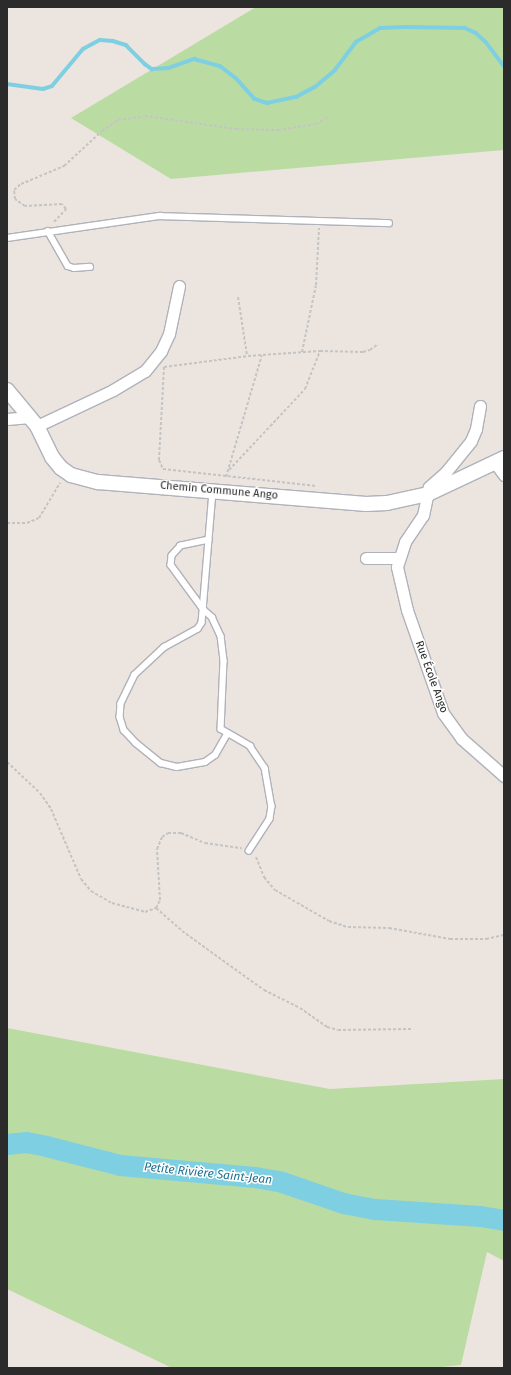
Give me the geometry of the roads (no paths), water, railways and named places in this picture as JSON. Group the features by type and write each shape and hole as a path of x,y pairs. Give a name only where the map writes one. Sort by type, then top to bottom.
{"street":[{"path":"7,419 33,421 113,390 145,371 161,351 169,334 179,286"},
{"name":"Chemin Commune Ango","path":"7,390 33,421 52,458 61,468 71,475 98,482 213,490 366,504 387,503 428,494 500,461 504,475"},
{"path":"428,494 429,486 446,472 471,441 476,429 480,406"},
{"name":"Rue École Ango","path":"428,494 424,515 405,542 398,558 399,582 443,713 462,739 504,776"},
{"path":"366,558 398,558"}],"lane":[{"path":"7,238 160,216 389,223"},
{"path":"48,232 68,266 74,268 90,267"},
{"path":"213,490 202,623 198,629 165,647 135,675 121,704 120,717 124,730 136,743 161,763 177,767 205,762 215,755 227,734"},
{"path":"209,540 181,546 172,556 171,565 204,610 212,617 221,636 224,661 220,720 221,729 227,734 250,746 265,768 272,806 270,819 249,851"}],"waterway":[{"path":"7,84 43,89 52,86 83,49 100,40 113,41 126,45 152,69 169,68 194,59 220,66 236,78 255,99 267,103 296,97 315,87 335,70 356,42 380,28 405,27 465,28 476,33 486,42 504,66"},
{"name":"Petite Rivière Saint-Jean","path":"7,1144 26,1142 120,1165 255,1177 282,1182 343,1203 375,1209 480,1216 504,1220"}]}
